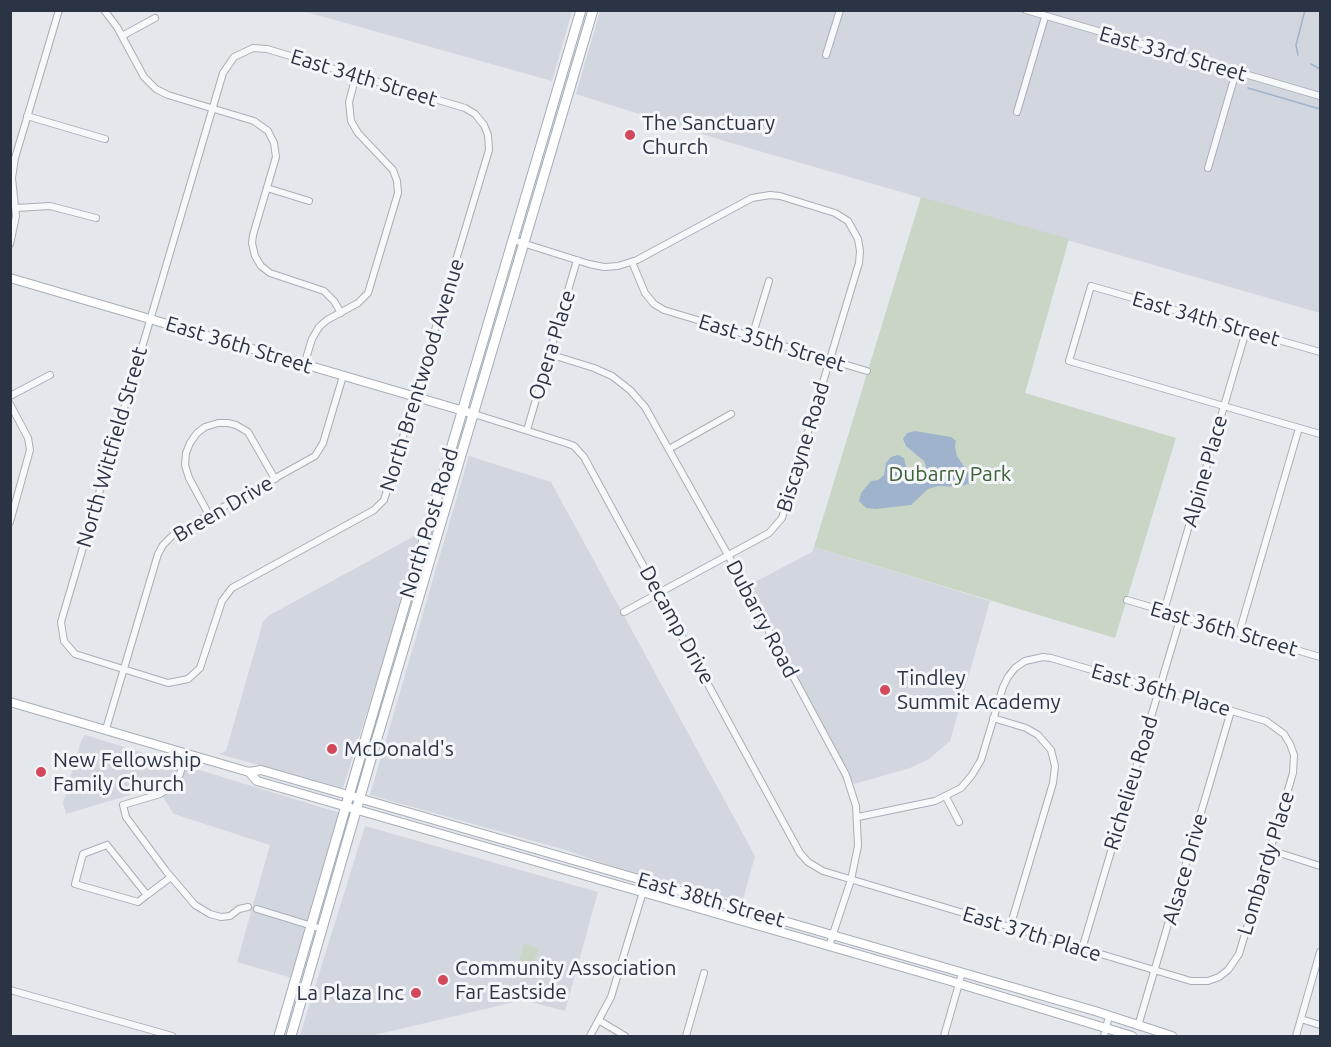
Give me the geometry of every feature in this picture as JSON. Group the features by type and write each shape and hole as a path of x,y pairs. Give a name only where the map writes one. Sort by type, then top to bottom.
{"main road":[{"name":"North Post Road","path":"291,1036 468,412 513,240 581,10"},
{"name":"North Post Road","path":"279,1036 349,796 468,412 524,243 592,10"},
{"name":"East 36th Street","path":"10,278 468,412"},
{"name":"East 38th Street","path":"10,702 249,772 261,770 1172,1036"},
{"name":"East 38th Street","path":"249,772 257,781 959,984 1105,1032 1132,1036"}],"street":[{"path":"10,244 14,231 16,208 13,167 59,10"},
{"path":"104,10 116,25 141,72 152,85 168,95 259,123 268,131 275,145 275,159 252,238 252,248 257,261 266,271 324,291 341,313"},
{"path":"826,55 840,10"},
{"name":"East 33rd Street","path":"1026,10 1320,96"},
{"path":"1017,112 1045,16"},
{"path":"122,36 155,18"},
{"name":"East 34th Street","path":"238,54 253,48 267,49 462,107 475,114 484,125"},
{"name":"North Wittfield Street","path":"124,670 75,654 65,644 61,624 224,69 238,54"},
{"path":"1208,168 1236,72"},
{"path":"304,365 316,332 327,320 358,303 369,291 398,194 393,170 358,133 351,121 349,102 356,76"},
{"path":"27,116 105,139"},
{"name":"North Brentwood Avenue","path":"124,670 168,683 182,682 190,678 197,673 203,663 222,601 230,590 381,505 388,493 488,152 488,135 484,125"},
{"path":"267,188 309,201"},
{"name":"Biscayne Road","path":"624,612 769,533 782,518 859,260 860,248 856,233 848,221 836,213 780,195 766,195 752,198 632,262"},
{"path":"16,208 50,206 96,218"},
{"path":"513,240 604,267 632,262"},
{"name":"Opera Place","path":"527,430 577,260"},
{"name":"East 35th Street","path":"632,262 645,293 661,309 867,371"},
{"path":"752,337 769,281"},
{"name":"East 34th Street","path":"1224,406 1069,362 1091,286 1320,352"},
{"name":"Alpine Place","path":"1164,611 1246,331"},
{"name":"Dubarry Road","path":"549,354 594,368 621,383 645,407 728,555 846,775 858,817 858,846 851,880 829,946"},
{"path":"10,396 50,375"},
{"name":"Breen Drive","path":"106,729 160,549 171,536 309,460 320,450 343,376"},
{"path":"10,404 28,438 30,450 10,522"},
{"path":"1224,406 1320,434"},
{"name":"Decamp Drive","path":"468,412 566,442 580,452 800,853 818,869 851,880"},
{"path":"669,448 731,414"},
{"path":"209,515 189,478 185,465 190,442 205,427 228,423 248,432 275,479"},
{"path":"1239,633 1299,428"},
{"name":"East 36th Street","path":"1127,600 1320,657"},
{"name":"Richelieu Road","path":"1082,949 1181,616"},
{"name":"East 36th Place","path":"993,718 1008,677 1020,664 1031,659 1051,658 1266,721 1279,728 1286,737"},
{"name":"Alsace Drive","path":"1138,1026 1232,711"},
{"path":"858,817 935,801 961,788 976,771 993,718 1036,733 1050,748 1055,766 1053,783 1010,927"},
{"name":"Lombardy Place","path":"1214,979 1228,970 1239,954 1270,850 1294,769 1292,749 1286,737"},
{"path":"186,753 179,776 170,788 158,795 123,805 130,825 191,902 202,910 215,917 226,917 248,906"},
{"path":"946,797 959,822"},
{"path":"147,895 107,845 83,854 75,884 138,902 171,877"},
{"path":"1270,850 1320,866"},
{"name":"East 37th Place","path":"851,880 1194,981 1214,979"},
{"path":"590,1036 600,1021 614,989 645,882"},
{"path":"257,909 322,929"},
{"path":"1296,1036 1320,952"},
{"path":"686,1036 704,973"},
{"path":"944,1036 962,973"},
{"path":"10,990 171,1036"},
{"path":"1105,1032 1109,1016"},
{"path":"1301,1019 1320,1025"},
{"path":"600,1021 625,1036"}],"shaded area":[{"path":"303,11 572,11 552,81"},
{"path":"600,11 1320,11 1320,313 728,142 576,94"},
{"path":"469,456 551,482 755,856 743,899 729,898 610,866 569,851 370,795"},
{"path":"420,533 422,537 343,788 219,754 226,751 263,622 268,616"},
{"name":"Tindley Summit Academy","path":"814,547 990,601 950,741 929,759 910,768 854,784 749,585 812,552"},
{"path":"85,735 340,813 292,978 237,962 270,845 174,814 156,787 66,814 63,803 81,741"},
{"path":"365,826 598,892 565,1011 523,1000 370,1036 300,1035"}],"green space":[{"name":"Dubarry Park","path":"921,197 1069,239 1025,393 1176,438 1115,638 814,547"},
{"path":"524,944 538,948 529,980 515,977"}],"water":[{"path":"915,431 951,437 956,441 957,456 969,474 970,483 960,487 938,486 928,489 911,505 866,508 859,501 861,493 871,481 878,480 884,475 886,463 891,457 898,455 904,458 908,475 914,481 920,482 926,477 927,470 924,461 906,446 903,439 907,433"}],"waterway":[{"path":"1298,55 1296,45 1305,10"},
{"path":"1311,64 1320,69"},
{"path":"1248,88 1320,109"}],"place":[{"name":"The Sanctuary Church","path":"630,135"},
{"name":"Tindley Summit Academy","path":"885,690"},
{"name":"McDonald's","path":"332,749"},
{"name":"New Fellowship Family Church","path":"41,772"},
{"name":"Community Association Far Eastside","path":"443,980"},
{"name":"La Plaza Inc","path":"416,993"}]}
